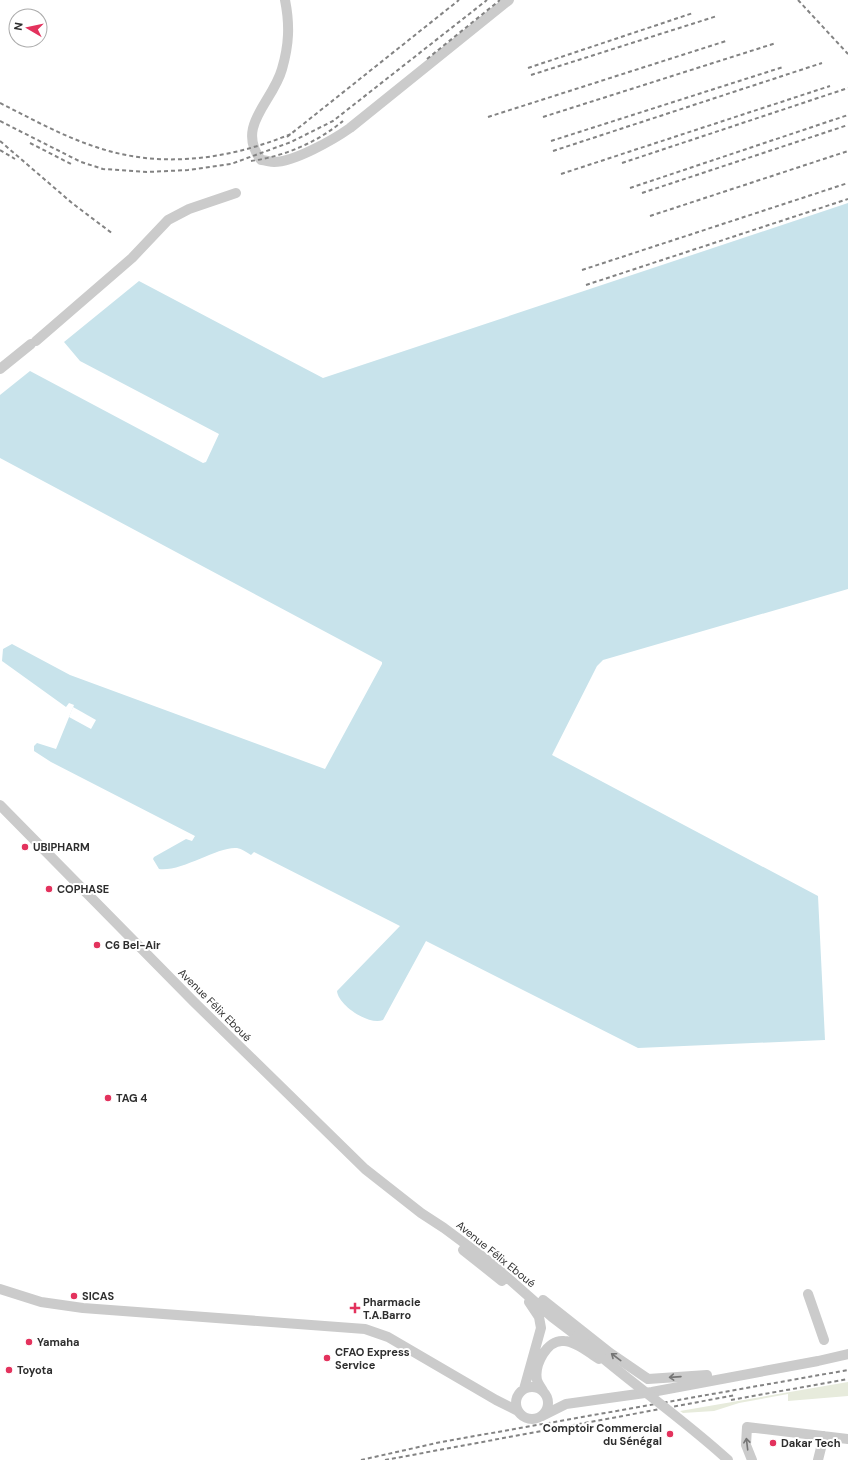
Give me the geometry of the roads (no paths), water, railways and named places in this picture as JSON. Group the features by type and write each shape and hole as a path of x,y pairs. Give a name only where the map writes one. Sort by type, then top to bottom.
{"street":[{"path":"285,0 289,31 282,69 273,92 252,127 251,135 254,149 261,160 274,162 287,160 332,140 350,128 509,0"},
{"path":"0,369 34,342 132,258 168,220 189,209 236,193"},
{"name":"Avenue Félix Eboué","path":"0,805 194,1002 365,1169 421,1213 491,1263 556,1320 577,1341 701,1436 728,1460"},
{"name":"Avenue Félix Eboué","path":"421,1213 451,1242 529,1302 556,1320"},
{"path":"491,1263 506,1272 610,1353 648,1379 741,1374"},
{"path":"0,1289 41,1302 82,1308 365,1330 388,1337 496,1400 518,1411 529,1419 535,1419 566,1404 652,1392 848,1354"},
{"path":"808,1294 824,1340"},
{"path":"518,1411 516,1401 522,1391 540,1330 539,1317 529,1302"},
{"path":"540,1330 556,1320"},
{"path":"540,1330 546,1339 552,1343 577,1341"},
{"path":"542,1416 548,1406 545,1393 537,1380 538,1370 543,1355 552,1343"},
{"path":"648,1379 652,1392"},
{"path":"496,1400 535,1387 566,1404"},
{"path":"752,1460 746,1445 747,1427 848,1439"},
{"path":"818,1460 824,1436"}],"water":[{"path":"848,203 848,589 603,660 597,666 552,755 818,896 825,1040 638,1048 426,941 383,1020 370,1020 348,1008 339,997 337,991 400,926 254,852 251,855 239,848 229,848 178,867 159,869 153,859 154,857 186,839 192,841 195,836 51,762 34,751 34,746 37,743 56,749 74,705 69,703 66,707 2,661 3,649 12,644 70,675 325,769 382,664 382,662 0,458 0,395 30,371 203,463 206,462 219,434 80,361 64,342 139,281 323,378"}],"railway":[{"path":"287,137 459,0"},
{"path":"0,121 81,162 103,169 147,172 188,170 231,164 291,142 333,121 487,0"},
{"path":"427,59 500,0"},
{"path":"798,0 848,54"},
{"path":"528,68 693,13"},
{"path":"531,75 717,16"},
{"path":"488,117 726,41"},
{"path":"543,117 776,43"},
{"path":"553,151 822,63"},
{"path":"551,141 783,67"},
{"path":"561,174 830,86"},
{"path":"622,163 848,88"},
{"path":"0,103 86,144 123,154 147,158 172,159 220,155 268,143 291,134"},
{"path":"630,188 848,115"},
{"path":"251,161 276,156 300,147 322,136 343,121"},
{"path":"642,193 848,125"},
{"path":"0,141 72,203 113,234"},
{"path":"30,143 71,164"},
{"path":"0,150 15,159"},
{"path":"650,216 848,151"},
{"path":"582,270 848,183"},
{"path":"586,285 848,199"},
{"path":"361,1460 441,1442 848,1370"},
{"path":"731,1400 848,1379"},
{"path":"385,1460 736,1395"}],"place":[{"name":"UBIPHARM","path":"25,847"},
{"name":"COPHASE","path":"49,889"},
{"name":"C6 Bel-Air","path":"97,945"},
{"name":"TAG 4","path":"108,1098"},
{"name":"SICAS","path":"74,1296"},
{"name":"Pharmacie T.A.Barro","path":"355,1308"},
{"name":"Yamaha","path":"29,1342"},
{"name":"CFAO Express Service","path":"327,1358"},
{"name":"Toyota","path":"9,1370"},
{"name":"Comptoir Commercial du Sénégal","path":"670,1434"},
{"name":"Dakar Tech","path":"773,1443"}]}
